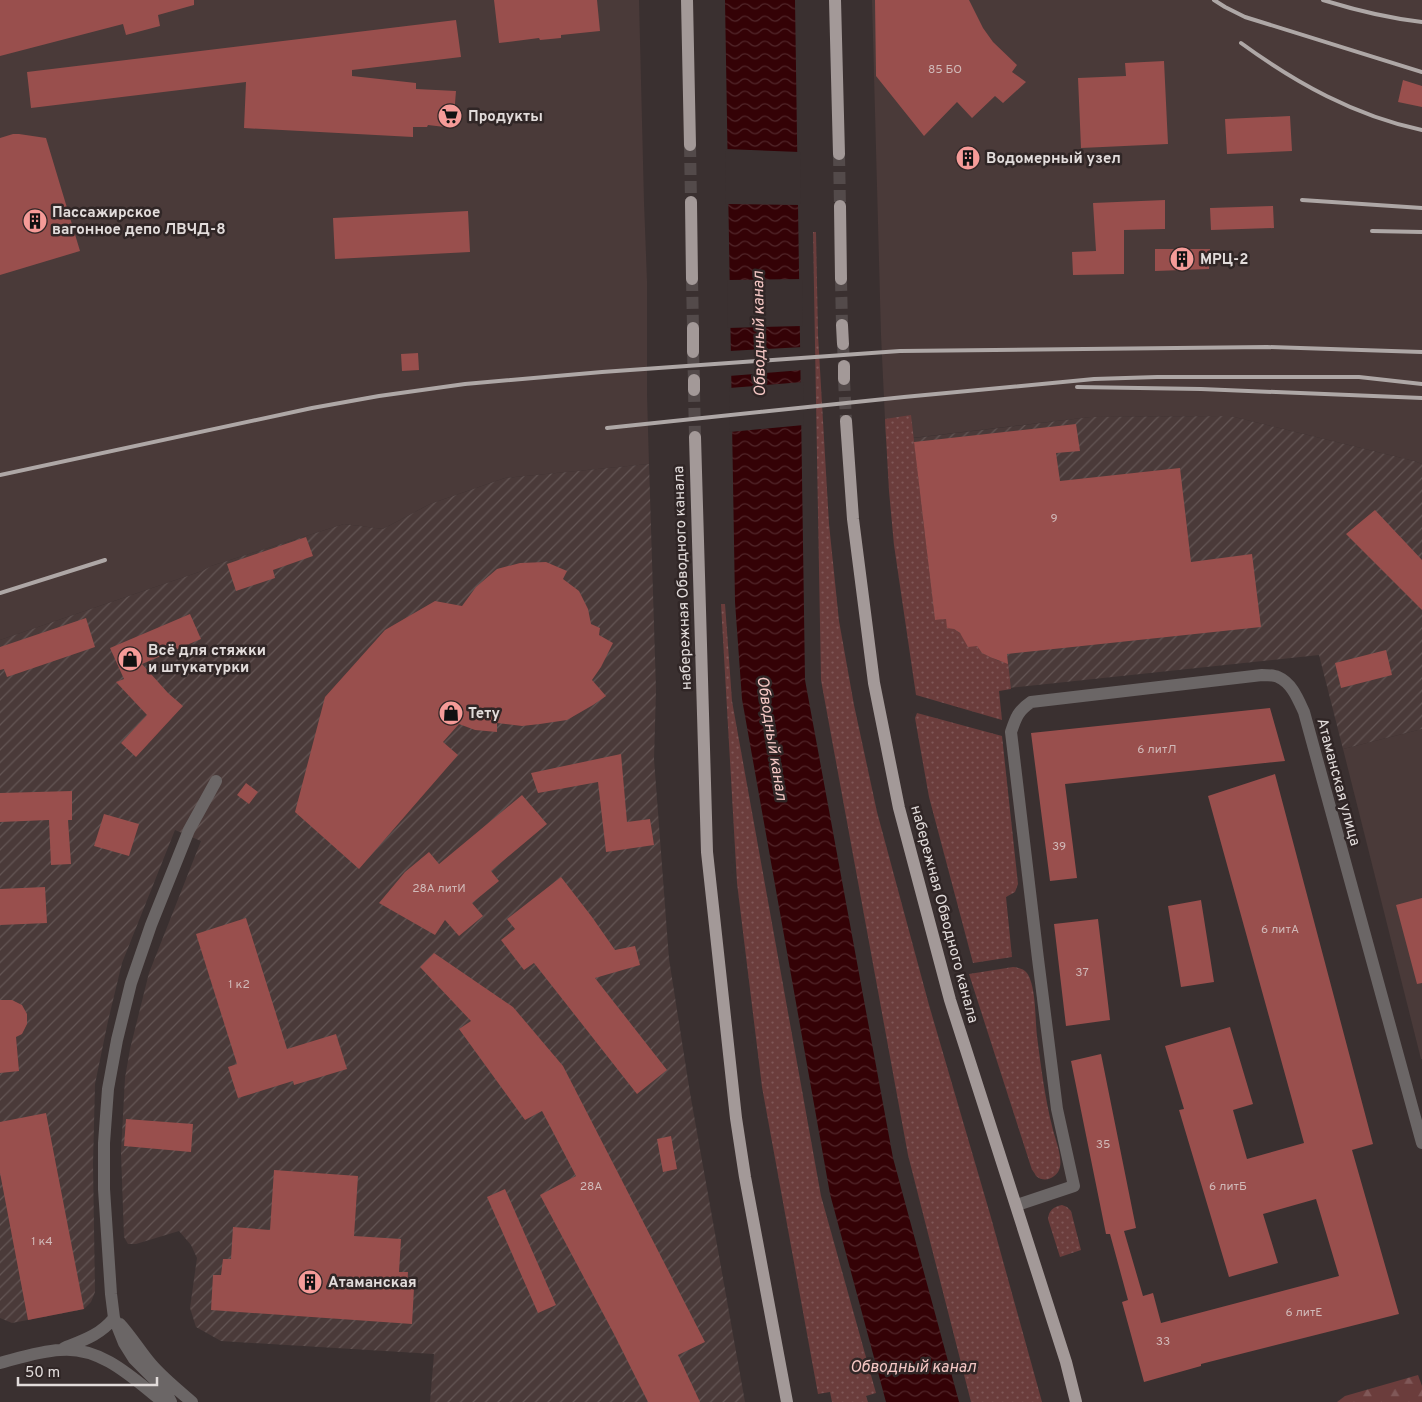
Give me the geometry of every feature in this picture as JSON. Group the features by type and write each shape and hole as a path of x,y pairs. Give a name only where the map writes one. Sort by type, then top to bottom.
{"main road":[{"path":"687,0 690,146"},
{"path":"835,0 839,154"},
{"path":"691,202 692,279"},
{"path":"840,206 841,279"},
{"path":"842,325 843,344"},
{"path":"693,328 694,352"},
{"name":"набережная Обводного канала","path":"846,421 853,520 874,683 899,808 950,1000 1017,1205 1066,1362 1076,1402"},
{"name":"набережная Обводного канала","path":"695,437 707,852 736,1118 745,1177 787,1402"}],"street":[{"name":"Атаманская улица","path":"1017,1205 1074,1186 1057,1109 1011,732 1015,719 1021,709 1031,702 1262,675 1277,676 1287,682 1304,712 1422,1143"},
{"path":"172,1402 165,1390 134,1359 124,1343 114,1318 104,1189 104,1143 108,1088 131,983 151,925 189,830 216,781"},
{"path":"0,1363 60,1349 94,1336 107,1327 114,1318"},
{"path":"114,1318 153,1366 192,1402"},
{"path":"60,1349 76,1350 102,1357 163,1402"}],"shaded area":[{"path":"0,0 639,0 647,281 649,464 505,478 430,504 383,529 344,524 211,566 202,571 0,640"},
{"path":"872,0 1422,0 1422,464 1230,416 1091,417 886,441 881,335"},
{"path":"1230,416 1422,464 1422,729 1343,749 1319,655 934,696 906,439 1091,417"},
{"path":"649,464 656,690 654,759 669,959 690,1093 745,1402 430,1402 434,1354 221,1341 196,1327 190,1308 197,1258 191,1245 179,1231 136,1244 128,1244 124,1237 121,1153 125,1078 130,1049 149,973 201,841 175,830 122,963 95,1084 93,1164 95,1292 91,1302 84,1309 12,1323 0,1318 0,640 202,571 211,566 344,524 383,529 430,504 505,478"},
{"path":"1422,729 1422,1059 1421,1059 1343,749"}],"green space":[{"path":"813,232 816,232 818,335 829,524 839,621 854,705 877,812 929,1005 1042,1402 971,1402 908,1155 821,680"},
{"path":"911,415 935,620 946,619 954,629 977,646 982,653 999,661 1008,662 1011,689 999,691 1002,720 916,695 894,545 885,419"},
{"path":"721,604 725,604 732,701 821,1196 876,1393 866,1396 868,1402 832,1402 830,1392 818,1394 762,1087 737,883"},
{"path":"917,713 1002,736 1018,884 1015,892 1006,897 1012,957 973,963 929,797 915,718"},
{"path":"1013,967 1026,972 1032,985 1044,1083 1059,1153 1059,1171 1047,1179 1036,1176 1032,1170 969,974"},
{"path":"1062,1205 1071,1211 1081,1250 1060,1257 1048,1219 1052,1209"},
{"path":"1418,1375 1422,1386 1422,1402 1337,1402 1345,1396"}],"water":[{"name":"Обводный канал","path":"725,0 795,0 805,680 893,1158 959,1402 886,1402 830,1194 742,699 735,602"}],"pier":[{"path":"725,149 800,152 801,205 726,204"},
{"path":"802,279 803,326 728,328 727,280"},
{"path":"803,347 803,370 729,376 729,351"},
{"path":"803,382 804,425 730,432 729,388"}],"building":[{"path":"0,0 194,0 194,5 158,15 160,26 126,35 123,24 0,56"},
{"path":"494,0 597,0 600,31 561,35 561,38 540,40 539,38 499,43"},
{"path":"875,0 969,0 983,28 993,42 1017,65 1012,72 1026,82 1003,103 995,96 972,118 957,102 924,136 876,76"},
{"path":"456,20 461,57 352,70 352,76 416,83 416,89 456,91 453,128 428,125 427,127 413,127 413,137 244,128 246,82 31,108 27,72"},
{"path":"1164,61 1168,144 1081,148 1078,78 1126,76 1125,63"},
{"path":"1403,80 1422,86 1422,107 1398,102"},
{"path":"1290,116 1292,151 1227,154 1225,119"},
{"name":"Пассажирское вагонное депо ЛВЧД-8","path":"13,134 46,138 80,251 0,275 0,138"},
{"path":"1165,200 1165,229 1124,230 1124,274 1073,275 1072,252 1096,251 1093,203"},
{"path":"1273,206 1274,228 1211,230 1210,208"},
{"path":"468,211 470,252 335,259 333,218"},
{"name":"МРЦ-2","path":"1155,249 1210,249 1209,269 1155,271"},
{"path":"418,353 419,370 402,371 401,354"},
{"path":"1076,424 1080,451 1056,453 1060,481 1180,468 1191,562 1252,554 1261,627 1007,654 1008,664 982,653 977,646 968,647 960,633 954,629 947,628 946,619 935,620 914,442"},
{"path":"1375,510 1422,560 1422,610 1346,534"},
{"path":"306,537 313,556 273,570 275,578 236,591 227,564"},
{"path":"546,562 567,571 563,579 579,591 588,609 591,624 600,628 599,635 613,643 592,680 606,696 567,720 522,726 497,723 497,732 475,730 459,724 443,742 458,755 359,869 295,812 325,697 385,630 435,601 462,606 476,587 497,569 520,563"},
{"path":"190,614 201,639 142,664 168,693 183,706 136,757 121,743 147,715 116,682 124,679 110,648"},
{"path":"86,618 95,647 7,677 4,669 0,670 0,647"},
{"path":"1386,650 1392,675 1341,688 1335,663"},
{"path":"1270,708 1285,761 1065,784 1077,878 1050,881 1031,733"},
{"path":"621,754 627,822 650,819 654,845 606,852 598,782 538,793 531,773"},
{"path":"1275,774 1373,1144 1352,1150 1399,1314 1201,1364 1201,1366 1144,1382 1122,1302 1128,1300 1110,1234 1106,1234 1071,1061 1101,1054 1136,1228 1124,1231 1143,1296 1153,1293 1161,1323 1339,1276 1316,1199 1263,1214 1278,1263 1229,1277 1179,1110 1184,1109 1165,1046 1230,1027 1253,1104 1233,1110 1247,1159 1304,1143 1208,796"},
{"path":"246,783 258,792 249,804 237,795"},
{"path":"72,791 72,820 68,820 71,864 51,865 49,820 0,822 0,793"},
{"path":"522,795 547,824 491,871 499,881 472,903 483,916 459,936 445,920 435,935 379,903 405,872 429,852 439,864"},
{"path":"104,814 139,824 129,856 94,846"},
{"path":"561,877 615,950 635,946 640,965 595,978 667,1070 637,1094 534,963 524,970 501,940 515,929 507,919"},
{"path":"45,887 47,923 0,925 0,889"},
{"path":"1422,898 1422,983 1417,984 1396,905"},
{"path":"1201,900 1214,982 1181,987 1168,906"},
{"path":"246,918 287,1049 336,1034 347,1069 294,1085 293,1081 238,1098 228,1067 237,1064 196,934"},
{"path":"1098,919 1110,1020 1066,1026 1054,924"},
{"path":"434,953 513,1007 563,1066 705,1342 678,1355 700,1402 648,1402 540,1195 576,1176 542,1111 525,1120 459,1029 471,1021 420,967"},
{"path":"0,1000 12,1000 22,1005 27,1014 27,1024 22,1034 16,1037 19,1071 0,1073"},
{"path":"46,1113 84,1309 28,1320 0,1173 0,1122"},
{"path":"126,1119 193,1124 191,1152 124,1146"},
{"path":"671,1136 677,1169 663,1172 657,1139"},
{"name":"Атаманская","path":"274,1170 358,1176 354,1236 401,1239 399,1272 408,1272 407,1288 414,1288 412,1324 211,1310 213,1275 221,1275 223,1259 231,1259 233,1227 270,1230"},
{"path":"505,1189 556,1305 538,1313 487,1197"}],"tunnel":[{"path":"690,145 691,202"},
{"path":"839,154 840,206"},
{"path":"692,279 693,328"},
{"path":"841,279 842,325"},
{"path":"843,344 844,366"},
{"path":"693,352 694,380"},
{"path":"844,379 846,421"},
{"path":"694,390 695,437"}],"railway":[{"path":"1214,0 1245,17 1422,72"},
{"path":"1323,0 1372,13 1422,22"},
{"path":"1241,43 1283,72 1327,96 1373,116 1422,130"},
{"path":"1302,200 1422,208"},
{"path":"1372,231 1422,232"},
{"path":"0,475 312,408 379,396 465,384 602,372 900,351 1267,347 1422,352"},
{"path":"607,428 1094,379 1157,377 1359,377 1422,384"},
{"path":"1077,387 1201,389 1422,398"},
{"path":"0,593 105,560"}],"place":[{"name":"Продукты","path":"450,116"},
{"name":"Водомерный узел","path":"968,158"},
{"name":"Пассажирское вагонное депо ЛВЧД-8","path":"35,221"},
{"name":"МРЦ-2","path":"1182,259"},
{"name":"Всё для стяжки и штукатурки","path":"130,659"},
{"name":"Тету","path":"451,713"},
{"name":"Атаманская","path":"310,1282"}]}
